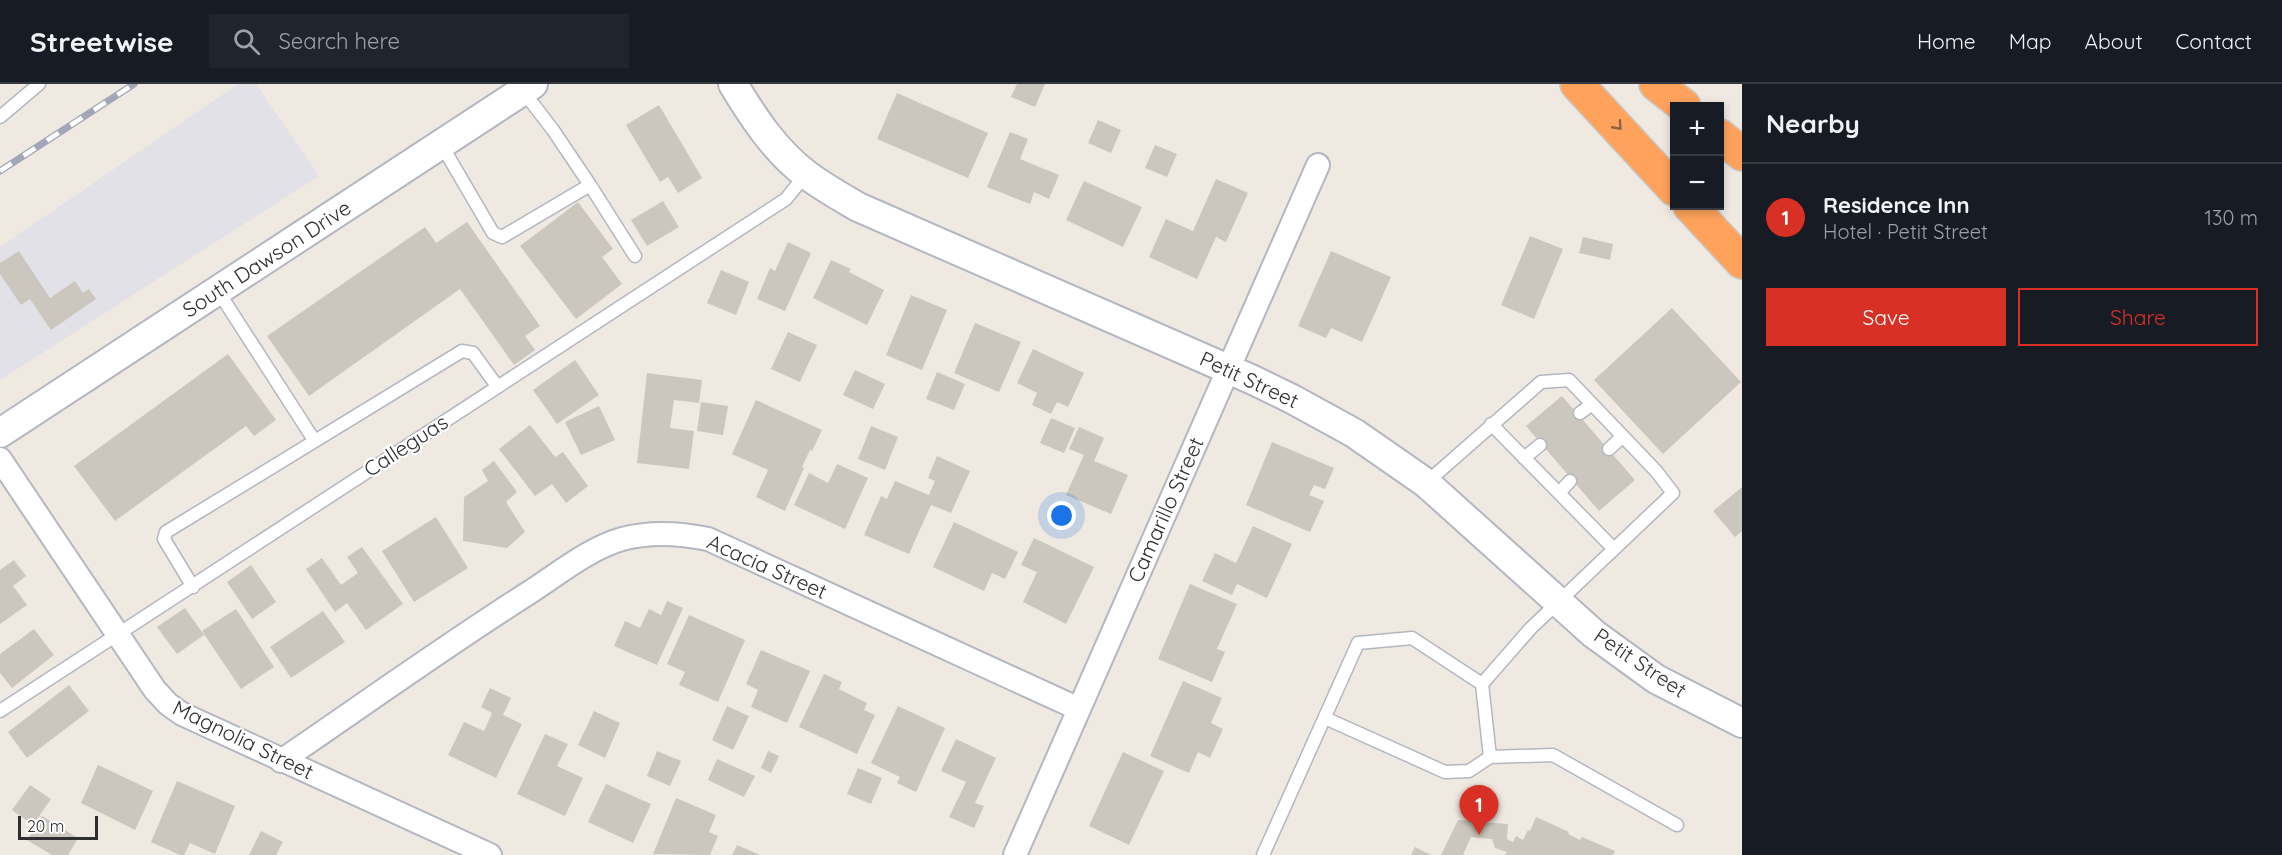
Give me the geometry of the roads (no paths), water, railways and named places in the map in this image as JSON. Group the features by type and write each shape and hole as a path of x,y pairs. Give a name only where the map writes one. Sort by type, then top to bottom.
{"highway":[{"path":"1577,84 1670,185"},
{"path":"1656,84 1679,102"},
{"path":"1724,140 1742,154"},
{"path":"1694,210 1742,262"}],"street":[{"name":"Petit Street","path":"734,84 754,118 783,153 806,174 858,207 1228,369 1292,399 1346,429 1426,483 1594,634 1656,680 1742,723"},
{"name":"South Dawson Drive","path":"0,433 528,87"},
{"name":"Camarillo Street","path":"1015,855 1318,165"},
{"name":"Magnolia Street","path":"0,459 155,690 168,704 182,714 281,761 490,855"},
{"name":"Acacia Street","path":"281,761 503,609 593,551 621,539 649,533 679,533 708,539 1079,709"}],"lane":[{"path":"0,117 39,84"},
{"path":"528,87 553,130 635,256"},
{"path":"441,144 494,233 498,236 502,237 590,185"},
{"name":"Calleguas","path":"0,711 786,198 806,174"},
{"path":"218,291 314,440"},
{"path":"193,587 164,539 166,532 462,351 473,353 497,386"},
{"path":"1426,483 1541,382 1569,380 1623,436 1673,493 1531,628 1482,684 1490,757"},
{"path":"1580,413 1593,404"},
{"path":"1491,424 1614,549"},
{"path":"1609,449 1623,436"},
{"path":"1524,458 1540,444"},
{"path":"1559,494 1570,481"},
{"path":"1263,855 1358,643 1412,638 1482,684"},
{"path":"1325,718 1445,772 1469,771 1490,757 1553,755 1677,825"}],"railway":[{"path":"0,171 134,84"}],"place":[{"name":"Residence Inn","path":"1479,835"}]}
